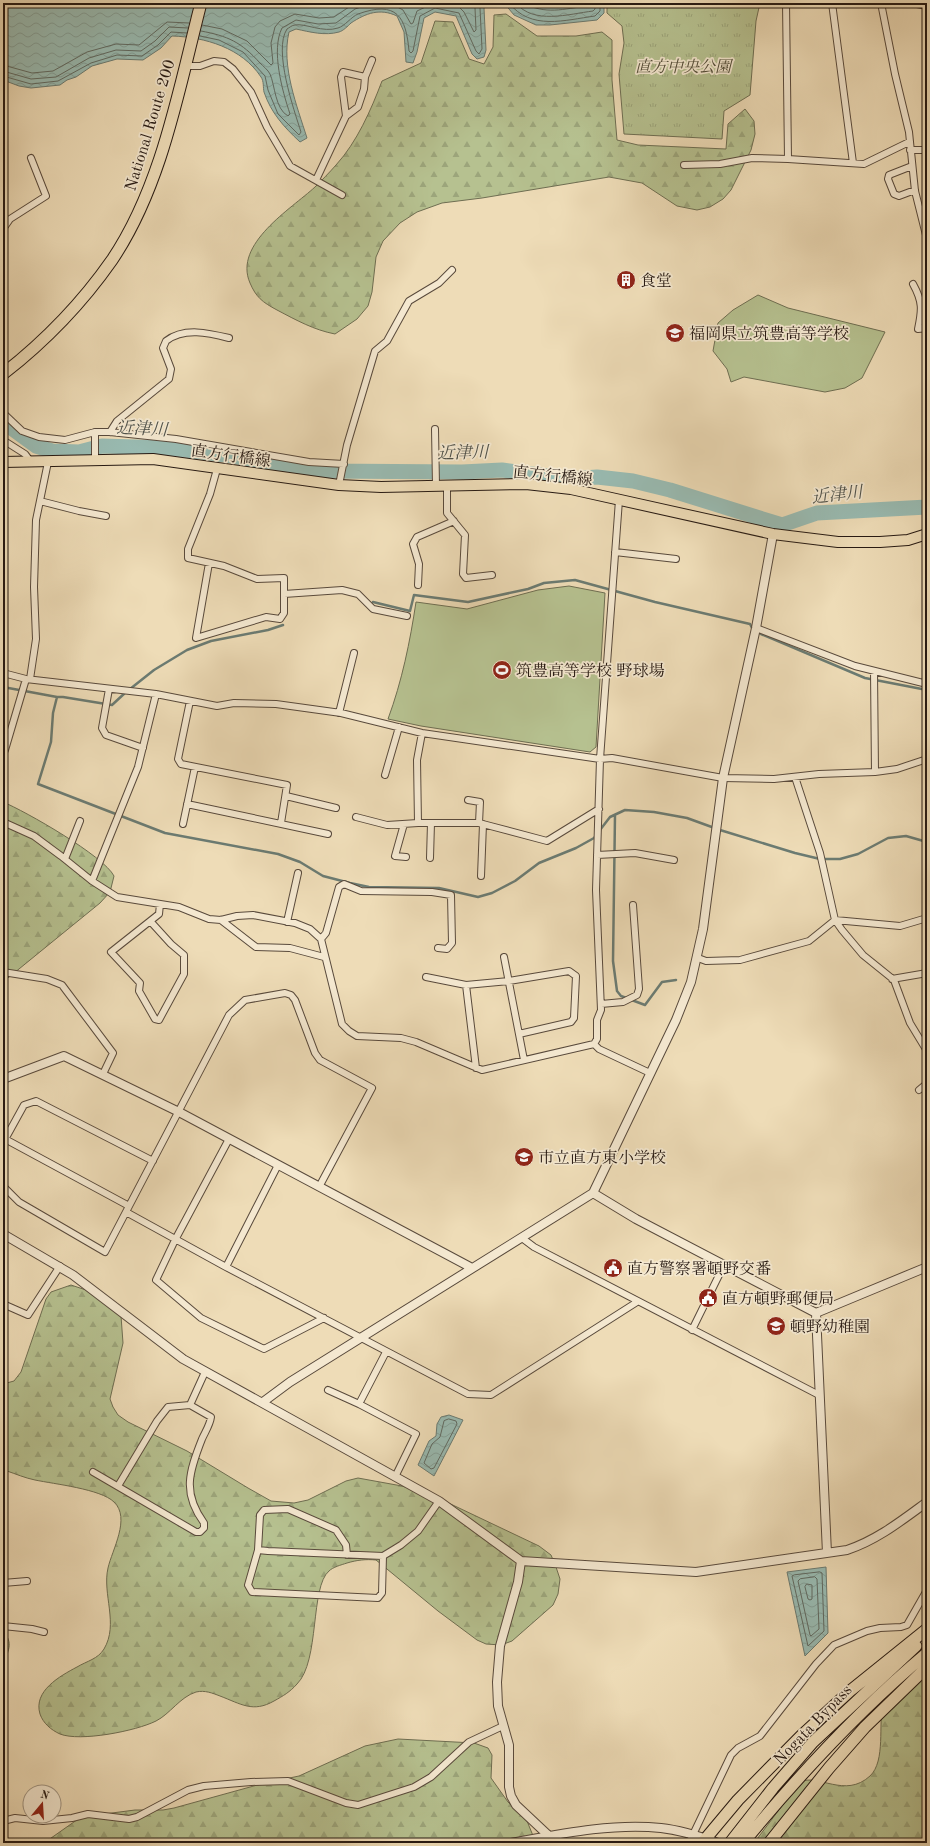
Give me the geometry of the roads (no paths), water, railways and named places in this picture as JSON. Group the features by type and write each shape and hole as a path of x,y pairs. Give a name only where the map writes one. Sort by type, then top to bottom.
{"highway":[{"name":"National Route 200","path":"3,374 22,359 58,325 112,260 128,232 148,188 164,142 186,62 200,3"},
{"path":"704,1841 738,1800 801,1736 850,1691 927,1629"},
{"name":"Nogata Bypass","path":"730,1843 773,1788 813,1742 927,1637"},
{"name":"Nogata Bypass","path":"743,1843 807,1768 873,1701 927,1653"},
{"path":"769,1843 829,1768 865,1727 927,1667"}],"main road":[{"name":"直方行橋線","path":"3,462 48,462 95,456 153,459 217,469 340,484 381,487 526,484 571,489 773,534 859,543 908,540 927,534"}],"street":[{"path":"786,3 788,159"},
{"path":"832,3 853,163"},
{"path":"882,3 895,74 909,132 915,190 927,239"},
{"path":"912,3 927,6"},
{"path":"316,180 346,116 358,107 364,89 365,77 372,60"},
{"path":"186,62 200,66 214,61 224,62 233,69 251,92 267,128 290,166 342,195"},
{"path":"346,116 340,77 343,72 365,77"},
{"path":"684,165 720,164 752,158 864,164 909,142"},
{"path":"910,150 927,150"},
{"path":"3,229 10,219 46,196 30,158"},
{"path":"912,166 889,175 888,179 894,194 899,196 915,190"},
{"path":"340,484 347,445 375,351 387,341 409,302 439,283 452,270"},
{"path":"913,284 919,295 922,310 918,330 927,328"},
{"path":"110,432 117,421 169,379 171,369 164,348 166,341 171,337 193,332 229,338"},
{"path":"3,413 22,431 39,437 65,440 110,432 176,439 309,462 344,465"},
{"path":"435,429 436,486"},
{"path":"95,434 95,456"},
{"path":"3,440 25,454 31,462"},
{"path":"5,750 28,679 36,639 34,587 36,520 48,462"},
{"path":"209,563 196,638 266,617 280,619 284,613 284,578 257,579 224,566 188,558 188,549 210,494 217,469"},
{"path":"447,486 447,513 465,535 463,574 466,578 492,576"},
{"path":"3,822 34,836 92,881 117,897 179,907 209,918 221,920 237,916 253,915 286,922 310,930 321,939 338,1014 342,1024 357,1036 401,1038 416,1042 482,1070 594,1044 597,1039 596,1029 601,1004 596,890 600,759 619,500"},
{"path":"40,501 106,516"},
{"path":"418,585 419,564 413,544 416,537 454,521"},
{"path":"263,1402 290,1382 361,1337 593,1193 676,1020 692,982 703,929 723,778 756,628 773,534"},
{"path":"615,552 676,559"},
{"path":"284,594 342,590 358,594 373,609 407,616"},
{"path":"756,628 855,666 927,684"},
{"path":"339,713 354,653"},
{"path":"874,671 875,772"},
{"path":"3,673 28,679 156,694 218,706 234,703 276,704 339,713 422,733 600,759 612,758 723,778 795,777 819,774 875,772 897,769 927,759"},
{"path":"109,689 102,728 106,736 142,748"},
{"path":"92,881 138,767 156,694"},
{"path":"190,701 178,759 181,764 287,785 280,823"},
{"path":"385,775 399,727"},
{"path":"418,824 417,760 422,733"},
{"path":"183,824 195,767"},
{"path":"795,777 820,853 835,920 863,955 894,980 910,1023 927,1051"},
{"path":"286,796 336,808"},
{"path":"468,800 480,802 481,876"},
{"path":"187,804 328,834"},
{"path":"356,817 387,825 431,823 481,824 547,840 599,809"},
{"path":"65,859 80,821"},
{"path":"430,858 431,823"},
{"path":"404,824 395,856 406,858"},
{"path":"597,855 635,853 674,860"},
{"path":"286,922 298,873"},
{"path":"321,939 326,933 339,887 344,884 360,891 432,892 451,895 452,943 447,949 438,948"},
{"path":"151,922 171,944 184,955 184,974 159,1020 154,1019 139,992 140,983 111,952 151,922 159,914 160,904"},
{"path":"601,1004 623,1002 637,995 639,989 633,905"},
{"path":"698,958 706,961 740,960 809,942 835,920 900,926 927,918"},
{"path":"221,920 256,947 290,948 324,957"},
{"path":"504,957 524,1060"},
{"path":"426,977 466,985 509,981 569,971 576,976 574,1018 571,1022 519,1034"},
{"path":"3,972 47,979 62,985 113,1053 103,1074"},
{"path":"892,979 927,973"},
{"path":"466,985 476,1068"},
{"path":"3,1186 19,1202 105,1252 230,1015 245,1000 285,993 291,995 296,1000 315,1053 320,1060 372,1088 319,1187"},
{"path":"594,1044 599,1049 650,1073"},
{"path":"3,1079 64,1056 179,1112 472,1268"},
{"path":"919,1090 927,1081"},
{"path":"153,1162 36,1101 24,1105 4,1141 128,1209 175,1240 468,1394 491,1395 637,1302"},
{"path":"229,1139 175,1240 156,1280 201,1318 264,1349 324,1318"},
{"path":"226,1267 278,1165"},
{"path":"593,1193 636,1219 816,1313"},
{"path":"3,1234 60,1266 184,1359 438,1501 521,1561 696,1572 847,1550 863,1545 880,1535 927,1502"},
{"path":"522,1238 534,1247 637,1302 818,1395"},
{"path":"692,1330 724,1265"},
{"path":"3,1304 28,1315 60,1266"},
{"path":"816,1313 927,1267"},
{"path":"816,1313 818,1395 826,1553"},
{"path":"359,1404 386,1352"},
{"path":"190,1405 205,1372"},
{"path":"328,1390 359,1404 416,1434 395,1477"},
{"path":"93,1472 196,1532 200,1532 204,1528 204,1523 196,1512 189,1487 191,1472 203,1438 211,1422 211,1417 190,1405 168,1407 157,1420 118,1486"},
{"path":"258,1550 383,1556 402,1545 418,1531 438,1501"},
{"path":"347,1554 346,1545 336,1530 288,1509 264,1510 260,1516 258,1550 248,1585 252,1592 378,1598 382,1593 383,1556"},
{"path":"521,1561 518,1582 500,1646 497,1682 498,1706 509,1745 509,1786 511,1796 516,1805 549,1836"},
{"path":"3,1583 27,1581"},
{"path":"689,1843 731,1754 738,1748 760,1736 816,1664 834,1646 867,1631 907,1625 927,1590"},
{"path":"3,1626 32,1629 44,1632"},
{"path":"3,1821 15,1818 43,1821 72,1818 88,1814 129,1818 137,1816 188,1790 204,1786 251,1782 288,1781 346,1803 358,1805 414,1787 431,1776 469,1742 503,1726"},
{"path":"516,1843 549,1836 628,1826 662,1828 693,1835 704,1841 718,1843"}],"water":[{"path":"3,3 492,3 484,8 486,50 484,57 477,59 472,54 456,16 435,12 424,18 417,52 413,63 406,62 404,32 397,16 385,12 368,14 351,23 339,32 328,34 296,29 289,32 287,58 291,86 307,138 300,142 283,125 270,107 264,92 262,79 244,58 222,46 197,39 172,36 161,48 143,60 117,59 92,66 76,77 67,80 60,85 31,88 19,86 3,80"},
{"path":"504,3 604,3 604,13 597,20 536,25 514,15"},
{"path":"449,1415 463,1420 434,1476 418,1465 429,1441 436,1436 437,1424 441,1417"},
{"path":"826,1567 828,1633 805,1656 787,1572"}],"waterway":[{"name":"近津川","path":"3,422 36,446 52,451 79,452 102,446 168,448 226,455 285,466 326,471 462,472 502,470 570,479 597,477 633,481 670,490 782,525 817,513 927,507"},
{"path":"373,602 410,611 414,595 468,602 528,589 544,583 575,580 655,602 750,624 752,628 761,634 865,678 927,690"},
{"path":"130,689 154,670 187,650 211,641 268,630 283,625"},
{"path":"3,687 112,705 126,692"},
{"path":"57,697 53,713 51,742 38,784 165,833 278,854 300,862 323,876 350,883 369,887 439,888 478,897 492,893 515,881 539,863 576,848 594,838 597,834"},
{"path":"600,830 610,817 625,810 654,812 687,818 720,830 795,853 820,859 840,859 858,854 888,838 906,836 927,842"},
{"path":"615,815 613,961 617,991 621,996 645,1005 662,982 676,980"}],"place":[{"name":"食堂","path":"626,280"},
{"name":"福岡県立筑豊高等学校","path":"675,333"},
{"name":"筑豊高等学校 野球場","path":"502,670"},
{"name":"市立直方東小学校","path":"524,1157"},
{"name":"直方警察署頓野交番","path":"613,1268"},
{"name":"直方頓野郵便局","path":"708,1298"},
{"name":"頓野幼稚園","path":"776,1326"}],"park label":[{"name":"直方中央公園","path":"683,66"}]}
